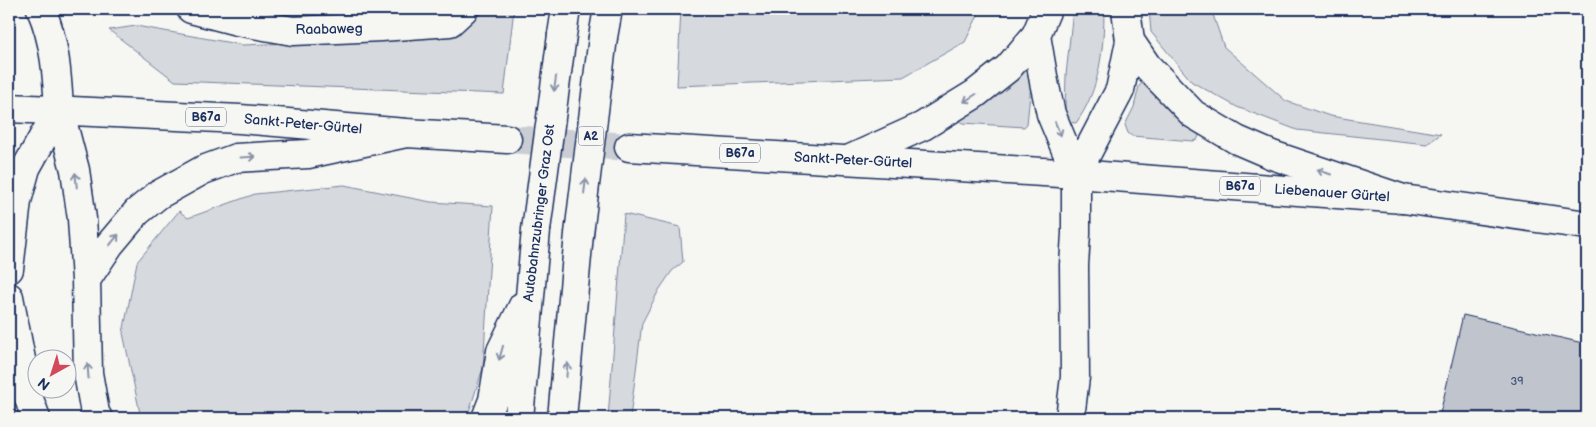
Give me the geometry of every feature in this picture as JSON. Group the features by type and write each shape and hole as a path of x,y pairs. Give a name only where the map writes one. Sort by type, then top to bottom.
{"main road":[{"path":"42,9 50,28 57,67 59,109 76,170 82,219 86,280 88,373 95,413 98,418"},
{"name":"Raabaweg","path":"191,9 237,21 293,31 382,28 450,22 464,9"},
{"name":"Autobahnzubringer Graz Ost","path":"519,418 536,230 566,9"},
{"name":"A2","path":"562,418 579,234 608,9"},
{"path":"850,160 923,126 975,94 1008,68 1036,35 1047,9"},
{"path":"1076,174 1120,90 1130,41 1126,9"},
{"path":"1036,35 1051,114 1076,174 1074,266 1076,377 1070,418"},
{"path":"1130,41 1147,66 1193,114 1237,140 1272,155 1403,199"},
{"name":"Sankt-Peter-Gürtel","path":"9,108 240,119 406,133 507,139"},
{"path":"9,268 17,201 26,168 59,109"},
{"path":"86,280 110,244 137,212 158,195 203,170 236,158 308,154 406,133"},
{"name":"Sankt-Peter-Gürtel","path":"629,147 1076,174"},
{"name":"Liebenauer Gürtel","path":"1076,174 1403,199 1587,225"},
{"path":"486,418 493,400 501,351 529,293"},
{"path":"9,297 28,396 36,418"}],"shaded area":[{"path":"226,9 331,9 361,17 282,29"},
{"path":"484,9 514,9 504,94 175,81 109,30 136,26 243,45 449,36 480,14"},
{"path":"681,9 981,9 965,42 903,77 677,86"},
{"path":"1073,9 1104,9 1103,39 1099,68 1090,97 1076,123 1069,122 1065,109 1066,75"},
{"path":"1149,9 1211,9 1224,47 1286,101 1330,116 1441,134 1427,144 1297,130 1237,107 1192,82 1151,32"},
{"path":"1024,68 1029,69 1032,74 1027,124 1024,127 963,123 960,121 960,117"},
{"path":"1142,83 1146,84 1157,98 1182,122 1197,132 1199,136 1197,140 1132,136 1128,133 1125,125 1134,107 1139,86"},
{"path":"344,185 431,202 493,206 483,368 467,418 141,418 123,333 137,262 179,211 188,218 255,194"},
{"path":"624,214 680,227 683,262 672,271 659,290 642,323 630,418 608,418"}],"building":[{"path":"1463,315 1587,344 1587,418 1439,418"}],"tunnel":[{"path":"507,139 629,147"}]}
